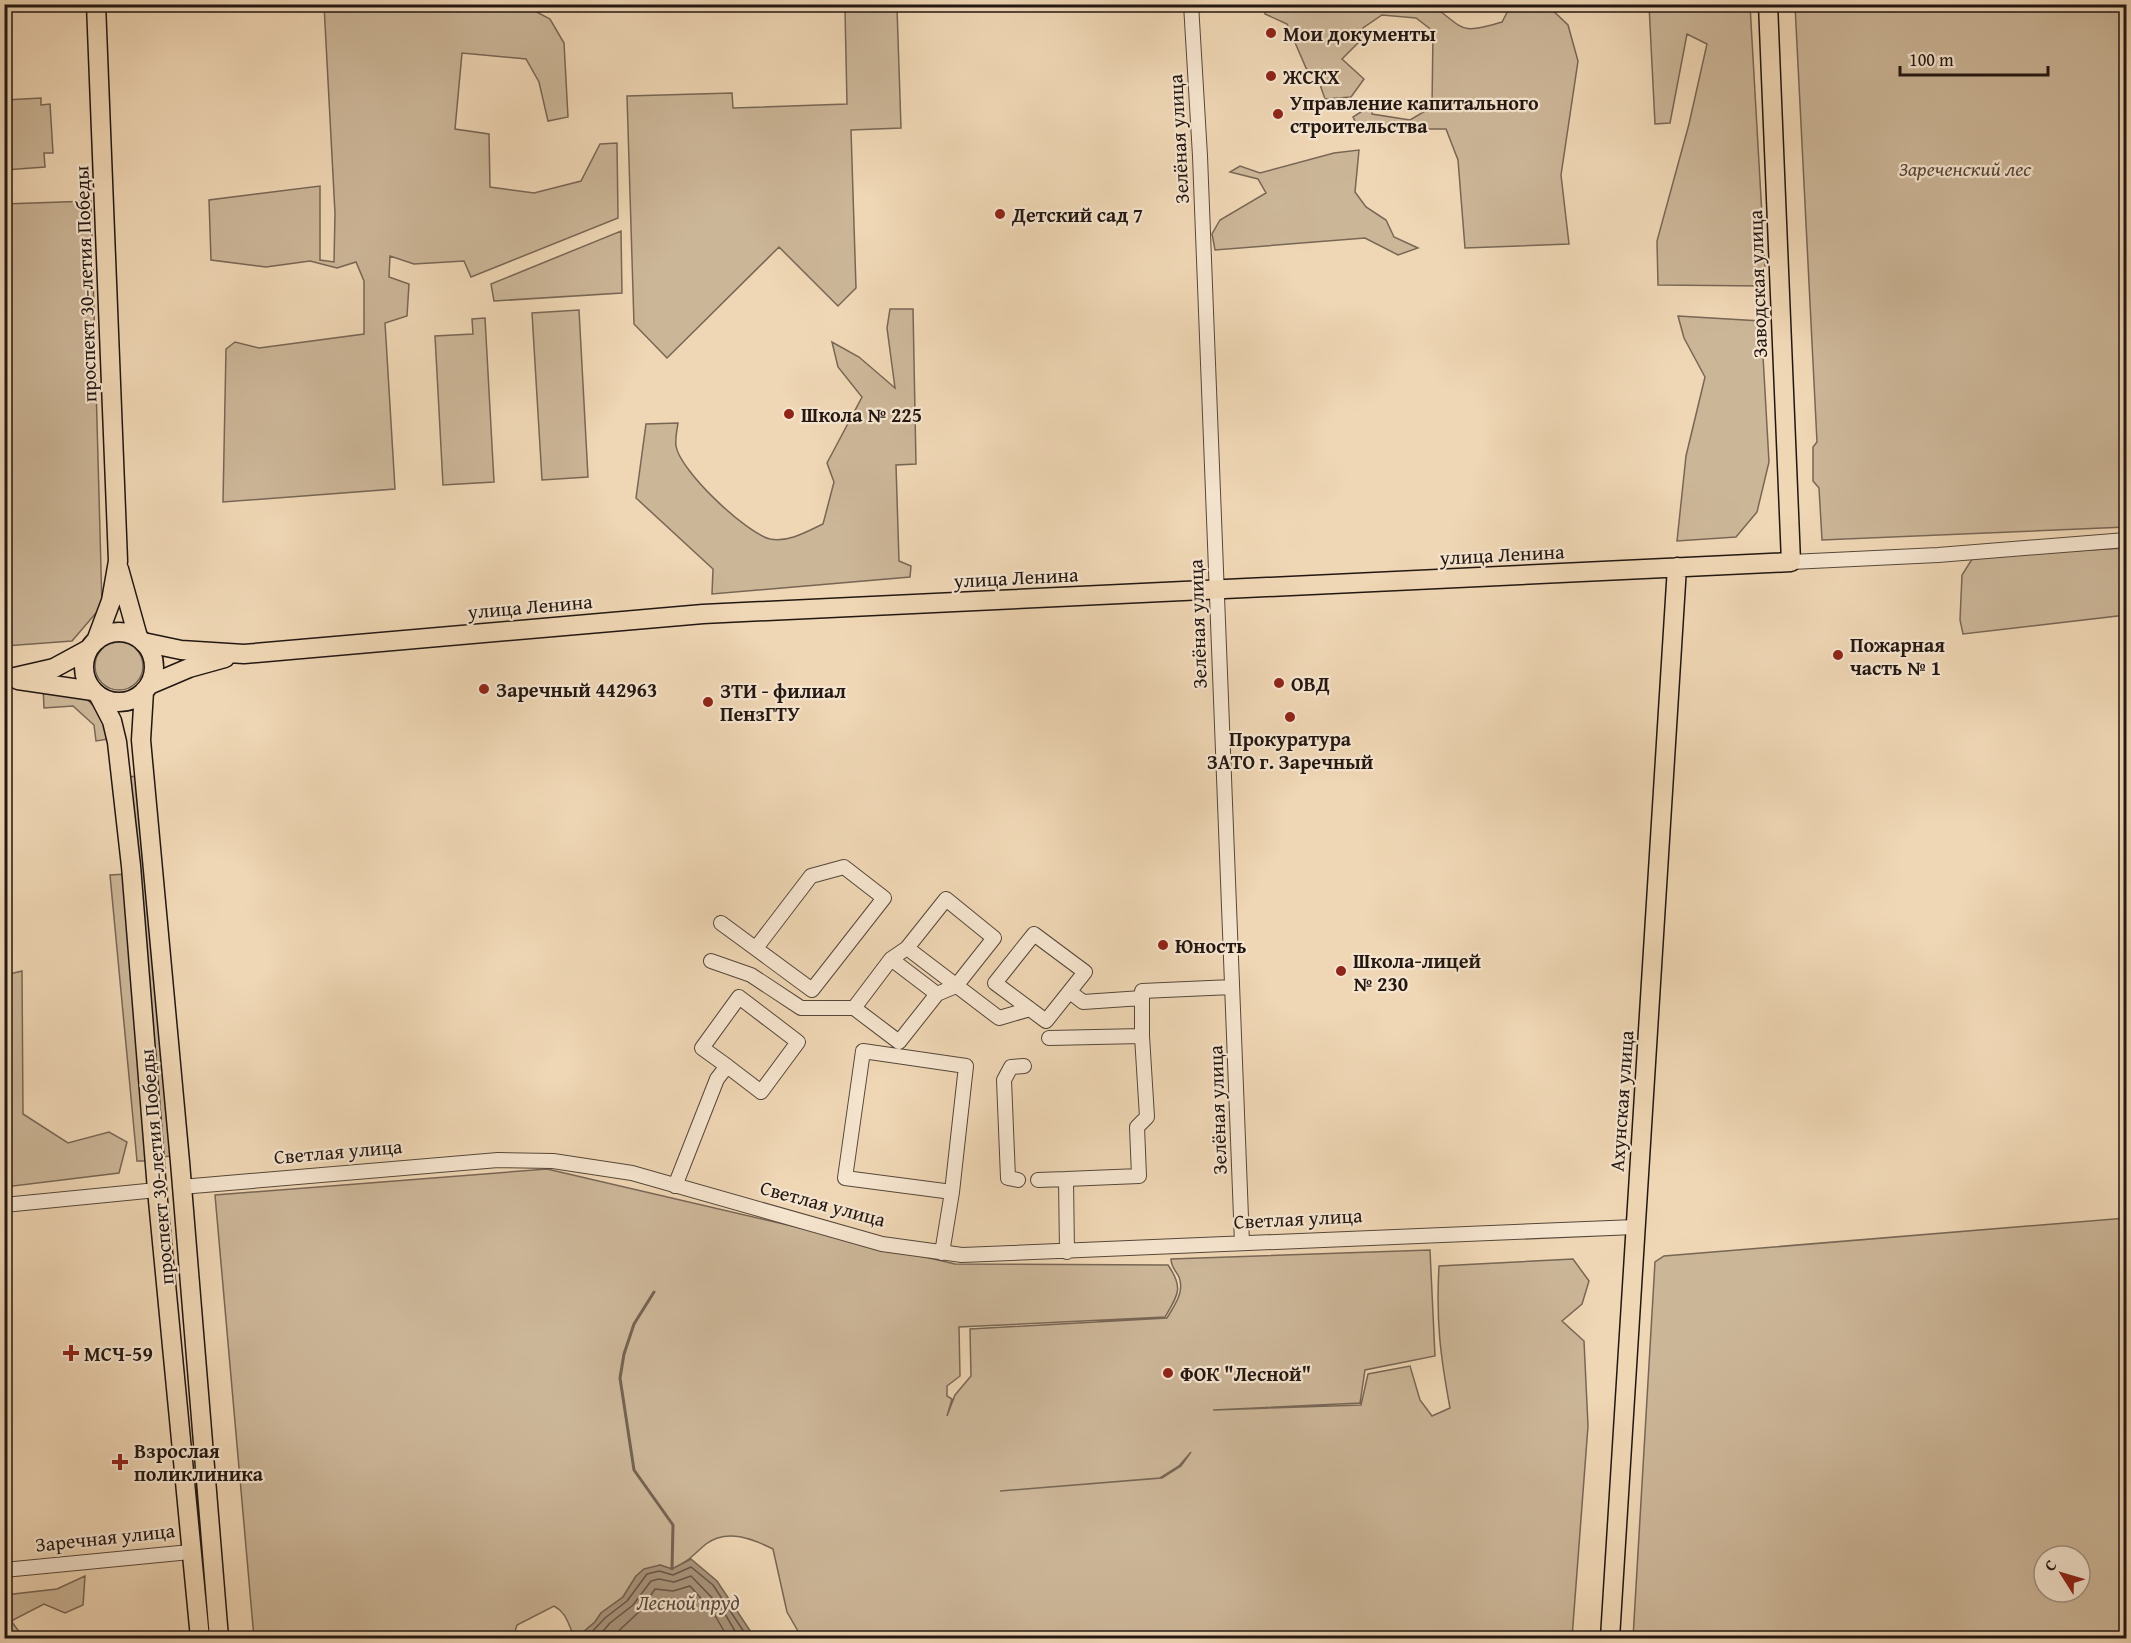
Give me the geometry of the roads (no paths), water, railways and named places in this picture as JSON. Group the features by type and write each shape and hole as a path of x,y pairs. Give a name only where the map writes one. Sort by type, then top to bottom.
{"main road":[{"name":"проспект 30-летия Победы","path":"92,645 111,601 118,561 96,4"},
{"name":"Заводская улица","path":"1767,4 1791,562"},
{"name":"проспект 30-летия Победы","path":"118,561 141,640"},
{"name":"улица Ленина","path":"141,640 181,650 244,654 703,614 1791,562"},
{"name":"Ахунская улица","path":"1610,1638 1677,567"},
{"path":"116,632 141,640 154,663 147,688 134,699 122,702 110,701 96,693 5,679 54,668 116,632"},
{"path":"92,645 84,671 96,693"},
{"name":"улица Ленина","path":"147,688 189,668 244,654"},
{"name":"проспект 30-летия Победы","path":"147,688 141,740 219,1638"},
{"name":"проспект 30-летия Победы","path":"96,693 112,721 117,742 131,866 157,1190 200,1638"},
{"name":"Светлая улица","path":"157,1190 181,1187"},
{"name":"Заречная улица","path":"190,1552 211,1550"}],"street":[{"name":"Зелёная улица","path":"1191,4 1200,156 1242,1243"},
{"path":"1791,562 1938,555 2127,540"},
{"path":"721,923 812,990 884,898 844,867 812,876 756,948"},
{"path":"711,961 751,975 801,1008 854,1008 899,1042 937,994 956,986 994,938 946,899 907,948 891,959 854,1008"},
{"path":"980,1004 995,984 1034,934 1085,972 1046,1021 995,984"},
{"path":"907,948 999,1018 1030,1009"},
{"path":"891,959 937,994"},
{"path":"1038,1180 1139,1176 1137,1127 1147,1117 1142,992 1232,987"},
{"path":"1070,992 1083,1002 1142,998"},
{"path":"740,997 798,1042 760,1092 727,1066 702,1048 740,997"},
{"path":"1049,1038 1142,1036"},
{"path":"942,1253 952,1192 966,1066 863,1051 845,1178 952,1192"},
{"path":"675,1186 717,1079 727,1066"},
{"path":"1018,1180 1008,1178 1004,1080 1011,1067 1024,1066"},
{"name":"Светлая улица","path":"181,1187 498,1161 552,1161 593,1165 882,1244 942,1253 979,1255 1635,1227"},
{"path":"1066,1179 1067,1252"},
{"name":"Светлая улица","path":"4,1205 157,1190"},
{"name":"Заречная улица","path":"4,1570 190,1552"}],"water":[{"name":"Лесной пруд","path":"691,1559 717,1581 755,1638 576,1638 595,1622 601,1613 623,1597 636,1576 644,1569 660,1565 672,1569"}],"waterway":[{"path":"654,1292 634,1324 624,1354 620,1378 634,1470 673,1525 672,1569"}],"place":[{"name":"Мои документы","path":"1271,33"},
{"name":"ЖСКХ","path":"1271,76"},
{"name":"Управление капитального строительства","path":"1278,114"},
{"name":"Детский сад 7","path":"1000,214"},
{"name":"Школа № 225","path":"789,414"},
{"name":"Пожарная часть № 1","path":"1838,655"},
{"name":"ОВД","path":"1279,683"},
{"name":"Заречный 442963","path":"484,689"},
{"name":"ЗТИ - филиал ПензГТУ","path":"708,702"},
{"name":"Прокуратура ЗАТО г. Заречный","path":"1290,717"},
{"name":"Юность","path":"1163,945"},
{"name":"Школа-лицей № 230","path":"1341,971"},
{"name":"МСЧ-59","path":"71,1353"},
{"name":"ФОК \"Лесной\"","path":"1168,1373"},
{"name":"Взрослая поликлиника","path":"120,1462"}],"park label":[{"name":"Зареченский лес","path":"1965,168"}]}
